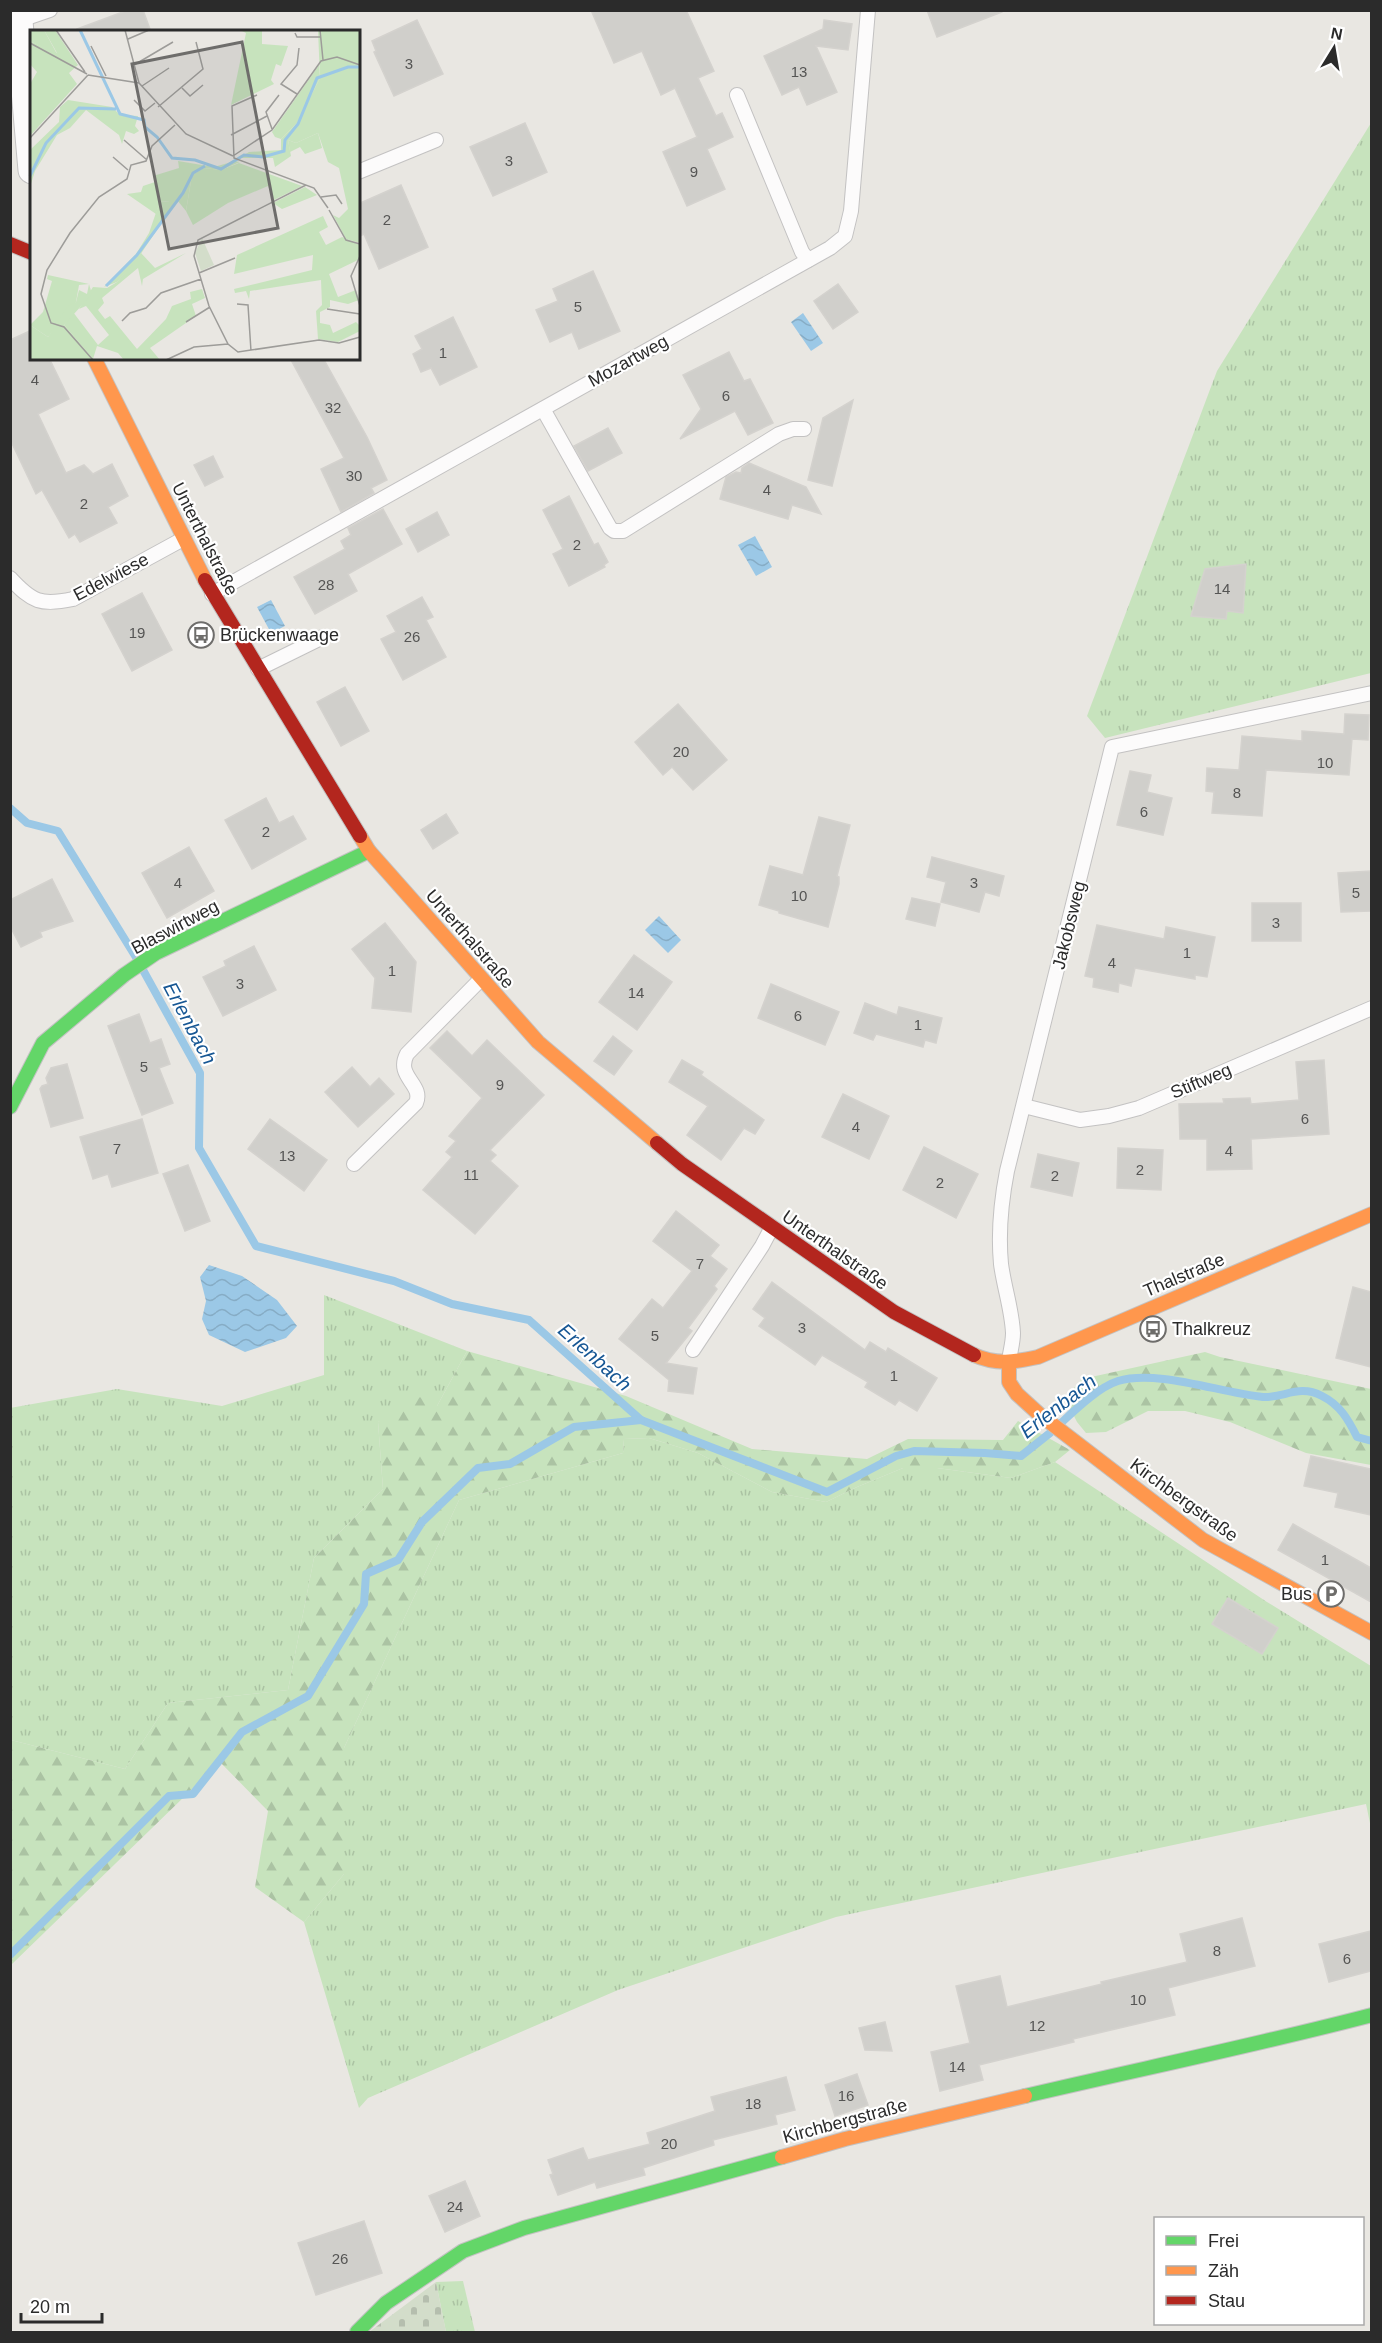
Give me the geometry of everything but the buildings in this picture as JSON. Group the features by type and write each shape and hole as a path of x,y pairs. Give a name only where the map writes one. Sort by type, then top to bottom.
{"street":[{"path":"18,16 30,148"},
{"path":"10,244 30,252"},
{"name":"Unterthalstraße","path":"95,360 212,594 369,851 481,980 538,1042 682,1164 894,1312 958,1348 983,1359 1009,1364"},
{"name":"Blaswirtweg","path":"10,1107 44,1043 124,975 156,953 369,851"},
{"name":"Thalstraße","path":"1009,1364 1038,1357 1371,1214"},
{"name":"Kirchbergstraße","path":"1009,1364 1009,1382 1017,1394 1039,1414 1203,1540 1371,1633"},
{"name":"Kirchbergstraße","path":"357,2332 386,2303 463,2251 524,2228 845,2139 1191,2056 1289,2037 1371,2015"}],"lane":[{"path":"18,16 50,10"},
{"name":"Mozartweg","path":"212,594 808,261 845,236 849,225 868,10"},
{"path":"737,95 802,252 808,261"},
{"path":"360,171 435,140"},
{"path":"543,409 610,528 614,531 623,531 779,434 793,429 804,429"},
{"name":"Edelwiese","path":"10,578 30,598 39,602 65,601 73,599 183,539"},
{"path":"258,669 323,637"},
{"name":"Jakobsweg","path":"1009,1364 1013,1336 1002,1266 999,1223 1007,1171 1112,747 1371,693"},
{"path":"354,1164 416,1103 418,1094 404,1070 407,1054 481,980"},
{"name":"Stiftweg","path":"1024,1106 1080,1120 1119,1114 1139,1108 1371,1008"},
{"path":"693,1350 762,1246 772,1227"}],"green space":[{"path":"1371,123 1371,673 1105,738 1087,716 1217,371"},
{"path":"324,1295 467,1351 437,1406 378,1422 383,1489 314,1558 288,1690 168,1703 125,1769 11,1740 10,1408 117,1389 222,1406 324,1375"},
{"path":"467,1351 626,1396 752,1449 867,1459 908,1439 1003,1440 1018,1421 1070,1450 1055,1462 1011,1478 937,1468 903,1468 826,1502 772,1492 698,1453 649,1438 624,1439 623,1453 459,1500 344,1748 344,1874 304,1922 255,1887 268,1811 220,1762 11,1965 11,1740 125,1769 168,1703 288,1690 314,1558 383,1489 378,1422 420,1397 437,1406"},
{"path":"1205,1352 1371,1389 1371,1465 1306,1453 1230,1422 1185,1411 1148,1411 1106,1432 1086,1433 1077,1422 1067,1402 1082,1379"},
{"path":"649,1438 698,1453 772,1492 826,1502 903,1468 937,1468 1011,1478 1055,1462 1267,1602 1371,1666 1371,1828 1366,1804 836,1917 618,1990 368,2098 359,2108 304,1922 344,1874 344,1748 459,1500 623,1453 624,1439"},
{"path":"463,2281 475,2332 446,2332 436,2282"},
{"path":"436,2282 446,2332 369,2332"}],"water":[{"path":"803,313 823,343 811,351 791,322"},
{"path":"755,536 772,567 756,576 738,545"},
{"path":"271,600 285,626 271,633 257,607"},
{"path":"659,916 681,940 668,953 645,930"},
{"path":"209,1265 242,1276 277,1300 297,1326 286,1338 245,1352 209,1335 202,1319 206,1301 200,1277"}],"waterway":[{"name":"Erlenbach","path":"10,808 27,823 58,831 137,959"},
{"name":"Erlenbach","path":"143,970 200,1073 199,1148 256,1246 394,1281 452,1304 529,1320 641,1420 827,1492 896,1456 914,1451 1021,1456 1050,1433"},
{"name":"Erlenbach","path":"1062,1422 1088,1399 1111,1384 1134,1378 1151,1378 1263,1397 1299,1391 1314,1393 1339,1408 1357,1437 1372,1441"},
{"path":"10,1955 169,1796 193,1794 242,1732 308,1696 364,1604 366,1574 398,1560 422,1522 478,1468 510,1464 574,1427 641,1420"}],"traffic: fast":[{"path":"10,1107 43,1043 124,975 156,953 369,851"},
{"path":"1025,2096 1372,2015"},
{"path":"357,2332 386,2303 463,2251 524,2228 782,2157"}],"traffic: slow":[{"path":"95,360 205,580"},
{"path":"360,836 369,851 538,1042 657,1143"},
{"path":"974,1355 1006,1362 1038,1357 1372,1214"},
{"path":"1009,1363 1009,1382 1017,1394 1039,1414 1203,1540 1372,1633"},
{"path":"782,2157 845,2139 1025,2096"}],"traffic: jam":[{"path":"10,244 30,252"},
{"path":"205,580 360,836"},
{"path":"657,1143 682,1164 894,1312 974,1355"}],"place":[{"name":"Brückenwaage","path":"201,635"},
{"name":"Thalkreuz","path":"1153,1329"},
{"name":"Bus","path":"1331,1594"}]}
